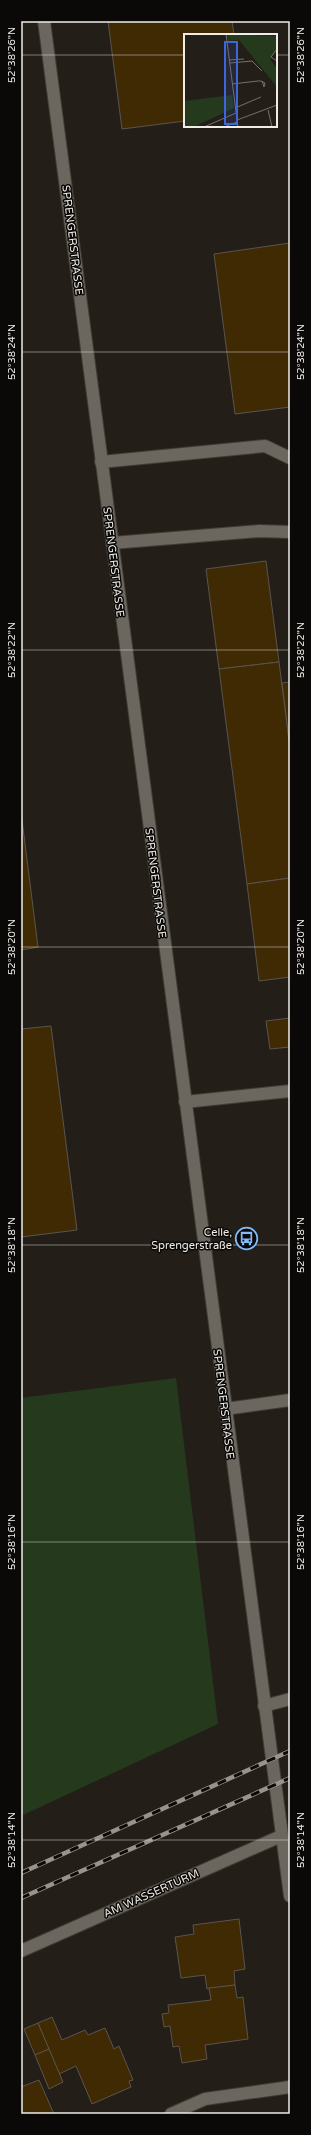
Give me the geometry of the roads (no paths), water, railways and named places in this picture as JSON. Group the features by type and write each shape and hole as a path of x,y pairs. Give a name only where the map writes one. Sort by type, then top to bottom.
{"street":[{"name":"SPRENGERSTRASSE","path":"44,21 290,1896"},
{"path":"101,462 265,446 290,458"},
{"path":"112,543 259,531 290,532"},
{"path":"185,1102 290,1091"},
{"path":"225,1409 290,1400"},
{"path":"264,1706 290,1699"},
{"name":"AM WASSERTURM","path":"21,1950 281,1836"},
{"path":"171,2114 205,2099 290,2087"}],"railway":[{"path":"21,1873 290,1751"},
{"path":"21,1898 290,1778"}],"place":[{"name":"Celle, Sprengerstraße","path":"247,1238"}]}
